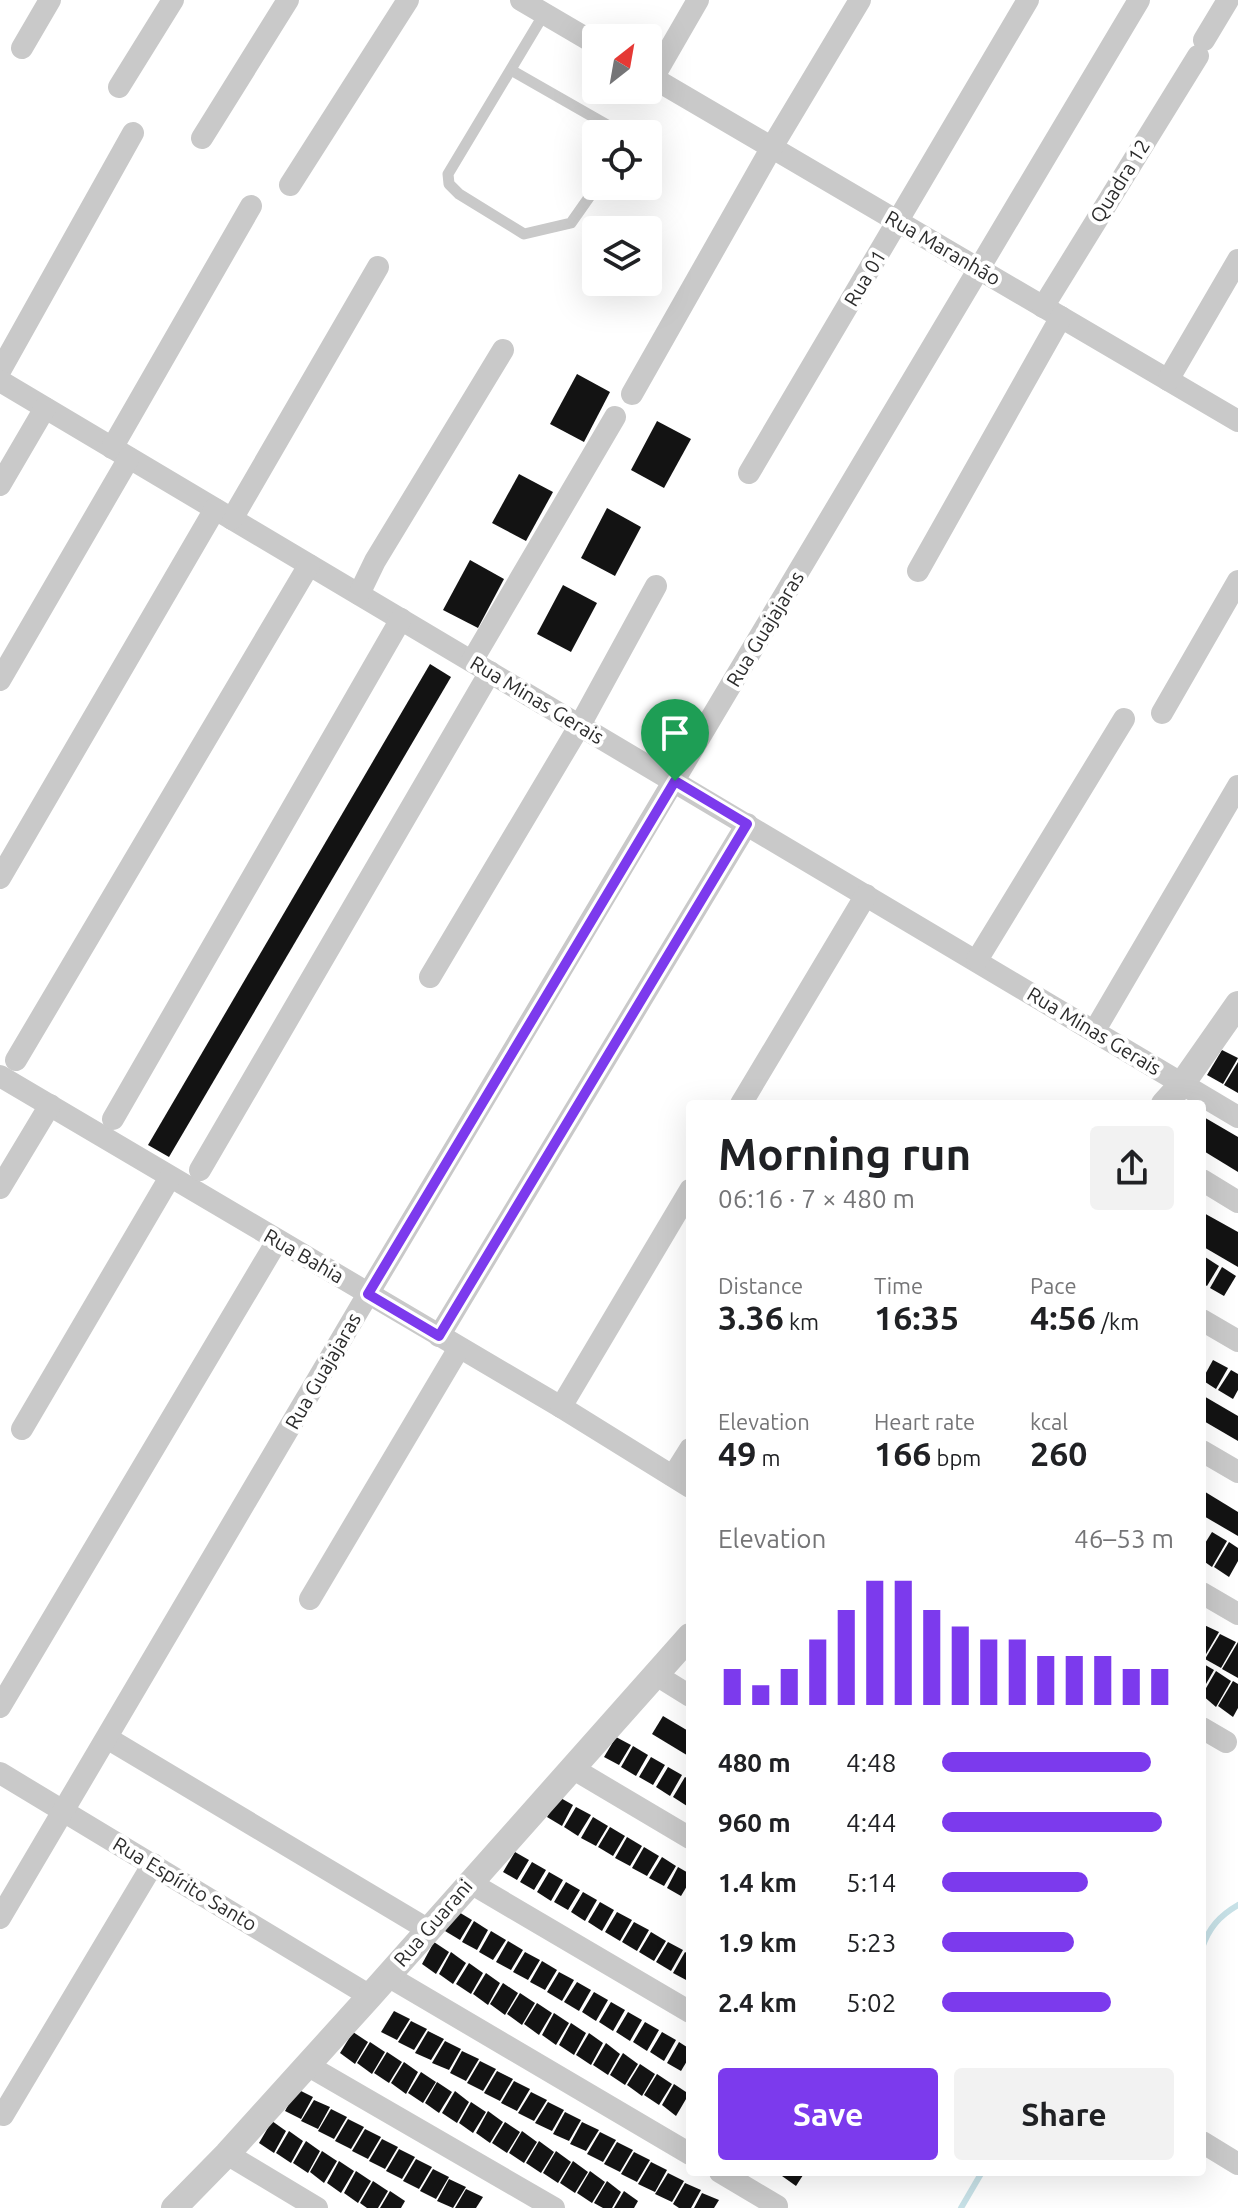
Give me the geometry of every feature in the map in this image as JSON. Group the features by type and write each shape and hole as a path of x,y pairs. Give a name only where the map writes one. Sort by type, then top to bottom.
{"street":[{"path":"22,48 50,0"},
{"path":"119,87 173,0"},
{"path":"202,138 288,0"},
{"path":"290,185 408,0"},
{"path":"662,57 698,0"},
{"path":"632,394 772,147 860,0"},
{"name":"Rua 01","path":"749,473 1028,0"},
{"name":"Rua Guajajaras","path":"0,1918 1139,0"},
{"name":"Quadra 12","path":"918,571 1052,312 1228,0"},
{"path":"532,5 582,35"},
{"name":"Rua Maranhão","path":"662,83 1238,421"},
{"path":"0,371 133,133"},
{"path":"0,680 251,206"},
{"path":"1168,380 1238,260"},
{"path":"0,878 378,267"},
{"path":"359,594 375,561 503,350"},
{"name":"Rua Minas Gerais","path":"0,381 1238,1117"},
{"path":"0,485 45,408"},
{"path":"200,1170 481,666 615,417"},
{"path":"8,1068 309,565"},
{"path":"1162,713 1238,581"},
{"path":"430,977 580,725 656,586"},
{"path":"113,1119 401,619"},
{"path":"977,960 1124,719"},
{"path":"1095,1030 1238,786"},
{"path":"310,1599 449,1342 747,824"},
{"path":"743,1100 866,895"},
{"path":"1168,1100 1235,1018"},
{"name":"Rua Bahia","path":"8,1068 50,1105 681,1481"},
{"path":"0,1188 50,1105"},
{"path":"22,1429 170,1177"},
{"path":"1206,1182 1238,1202"},
{"path":"561,1407 686,1197"},
{"path":"0,1707 277,1241"},
{"path":"1206,1322 1238,1341"},
{"path":"1206,1453 1238,1472"},
{"path":"1206,1595 1238,1614"},
{"name":"Rua Guarani","path":"174,2208 370,1996 686,1641"},
{"path":"659,1671 661,1678 686,1694"},
{"path":"1206,1730 1226,1742"},
{"path":"107,1738 427,1929"},
{"path":"572,1768 686,1836"},
{"name":"Rua Espírito Santo","path":"0,1773 370,1996"},
{"path":"3,2115 153,1864"},
{"path":"469,1882 686,2010"},
{"path":"389,1974 686,2152"},
{"path":"307,2065 554,2208"},
{"path":"1206,2144 1238,2164"},
{"path":"227,2154 317,2208"},
{"path":"727,2176 777,2206"}],"lane":[{"path":"532,5 511,70 448,174 449,184 459,194 524,234 571,223 587,200"},
{"path":"511,70 598,120"}],"building":[{"path":"577,374 610,392 584,442 550,424"},
{"path":"657,421 691,439 664,488 631,470"},
{"path":"519,474 553,492 526,541 492,523"},
{"path":"607,508 641,527 615,576 581,558"},
{"path":"470,560 504,579 478,628 443,610"},
{"path":"563,585 597,603 571,652 537,634"},
{"path":"430,664 451,677 169,1157 148,1145"},
{"path":"1222,1050 1238,1058 1223,1084 1207,1075"},
{"path":"1238,1062 1238,1093 1224,1085"},
{"path":"1206,1118 1238,1137 1238,1172 1206,1152"},
{"path":"1206,1214 1238,1232 1238,1267 1206,1248"},
{"path":"1206,1258 1219,1266 1206,1285"},
{"path":"1222,1267 1236,1276 1224,1296 1210,1288"},
{"path":"1213,1360 1228,1368 1216,1389 1206,1383 1206,1373"},
{"path":"1231,1370 1238,1374 1238,1390 1233,1399 1218,1390"},
{"path":"1206,1397 1238,1416 1238,1441 1206,1422"},
{"path":"1206,1492 1238,1512 1238,1536 1206,1517"},
{"path":"1212,1532 1227,1541 1212,1567 1206,1563 1206,1542"},
{"path":"1229,1542 1238,1548 1238,1561 1229,1577 1214,1567"},
{"path":"1206,1626 1219,1632 1206,1654"},
{"path":"1220,1634 1236,1642 1221,1668 1206,1657"},
{"path":"1238,1642 1238,1678 1222,1669"},
{"path":"1206,1665 1214,1670 1206,1684"},
{"path":"1216,1671 1231,1681 1216,1707 1206,1698 1206,1688"},
{"path":"1233,1681 1238,1684 1238,1708 1233,1717 1218,1706"},
{"path":"663,1716 686,1730 686,1755 652,1734"},
{"path":"616,1737 631,1745 619,1765 604,1757"},
{"path":"633,1746 648,1755 636,1776 621,1767"},
{"path":"651,1757 665,1765 653,1785 639,1777"},
{"path":"668,1767 682,1775 670,1796 656,1787"},
{"path":"685,1777 686,1778 686,1805 673,1797"},
{"path":"559,1797 573,1805 562,1826 547,1817"},
{"path":"576,1807 591,1815 578,1836 564,1827"},
{"path":"593,1817 608,1826 596,1846 581,1838"},
{"path":"610,1827 625,1836 613,1856 598,1847"},
{"path":"627,1837 642,1846 630,1866 615,1858"},
{"path":"644,1847 659,1856 647,1876 632,1868"},
{"path":"515,1852 529,1860 517,1880 503,1872"},
{"path":"662,1857 676,1866 664,1886 649,1878"},
{"path":"532,1862 546,1870 534,1890 520,1882"},
{"path":"678,1867 686,1872 686,1888 681,1896 667,1888"},
{"path":"549,1872 563,1880 551,1901 537,1892"},
{"path":"566,1882 580,1890 568,1910 554,1902"},
{"path":"583,1892 597,1900 585,1921 571,1912"},
{"path":"600,1902 614,1910 602,1931 588,1922"},
{"path":"457,1911 472,1920 460,1940 445,1931"},
{"path":"617,1912 632,1920 620,1941 605,1932"},
{"path":"474,1921 488,1930 477,1950 462,1942"},
{"path":"634,1922 649,1930 637,1951 622,1942"},
{"path":"491,1931 506,1940 493,1960 479,1952"},
{"path":"651,1932 666,1941 654,1961 639,1952"},
{"path":"508,1941 523,1950 511,1970 496,1962"},
{"path":"434,1942 449,1952 436,1974 422,1964"},
{"path":"668,1942 683,1950 671,1971 656,1962"},
{"path":"451,1952 466,1963 453,1984 439,1974"},
{"path":"525,1952 540,1960 528,1980 513,1972"},
{"path":"685,1952 686,1953 686,1980 673,1973"},
{"path":"542,1961 557,1970 545,1990 530,1982"},
{"path":"469,1963 483,1973 471,1994 456,1984"},
{"path":"559,1972 574,1980 562,2001 547,1992"},
{"path":"486,1973 500,1983 488,2005 473,1994"},
{"path":"577,1982 591,1990 579,2011 564,2002"},
{"path":"503,1983 518,1993 505,2015 490,2004"},
{"path":"594,1992 608,2000 596,2021 582,2012"},
{"path":"520,1993 535,2003 522,2025 507,2014"},
{"path":"611,2002 625,2010 613,2031 599,2022"},
{"path":"537,2003 552,2013 539,2035 524,2024"},
{"path":"394,2011 410,2019 397,2040 381,2032"},
{"path":"628,2012 642,2020 630,2041 616,2032"},
{"path":"554,2013 569,2023 556,2045 542,2035"},
{"path":"411,2021 427,2029 414,2050 398,2042"},
{"path":"645,2022 659,2030 647,2051 633,2042"},
{"path":"571,2023 586,2033 574,2055 559,2045"},
{"path":"428,2031 444,2039 431,2060 415,2053"},
{"path":"353,2032 368,2042 355,2064 340,2053"},
{"path":"662,2032 676,2040 664,2061 650,2052"},
{"path":"589,2033 603,2043 591,2065 576,2055"},
{"path":"445,2041 461,2049 449,2070 432,2063"},
{"path":"370,2042 385,2052 372,2074 357,2063"},
{"path":"679,2042 686,2046 686,2063 681,2071 667,2063"},
{"path":"606,2043 620,2054 608,2075 593,2065"},
{"path":"462,2051 479,2059 466,2081 450,2073"},
{"path":"387,2052 402,2062 389,2083 374,2073"},
{"path":"623,2053 638,2064 625,2085 610,2075"},
{"path":"480,2061 496,2069 483,2091 467,2083"},
{"path":"404,2062 418,2072 406,2094 391,2083"},
{"path":"640,2064 655,2074 642,2096 627,2085"},
{"path":"497,2071 513,2079 500,2101 484,2093"},
{"path":"421,2072 436,2082 423,2103 408,2093"},
{"path":"657,2074 672,2084 659,2105 644,2095"},
{"path":"514,2081 530,2089 517,2111 501,2103"},
{"path":"437,2082 452,2092 439,2113 425,2103"},
{"path":"674,2084 686,2092 686,2099 676,2116 662,2105"},
{"path":"297,2089 313,2097 301,2119 285,2111"},
{"path":"455,2091 469,2102 457,2123 442,2113"},
{"path":"531,2092 547,2100 534,2121 518,2113"},
{"path":"314,2100 330,2107 318,2129 301,2121"},
{"path":"471,2102 486,2112 473,2133 459,2123"},
{"path":"548,2102 564,2110 552,2131 535,2123"},
{"path":"331,2109 347,2117 334,2139 318,2131"},
{"path":"488,2111 503,2122 490,2143 476,2133"},
{"path":"565,2112 581,2120 569,2141 553,2134"},
{"path":"348,2119 364,2127 351,2149 335,2141"},
{"path":"272,2121 286,2131 274,2153 259,2143"},
{"path":"505,2122 520,2132 507,2153 492,2143"},
{"path":"582,2122 599,2130 586,2151 570,2144"},
{"path":"365,2129 381,2137 368,2159 352,2151"},
{"path":"289,2131 303,2141 291,2163 276,2153"},
{"path":"522,2131 537,2142 524,2163 509,2153"},
{"path":"600,2132 616,2140 603,2162 587,2154"},
{"path":"382,2139 398,2147 385,2169 369,2161"},
{"path":"306,2141 320,2151 308,2173 293,2163"},
{"path":"539,2141 554,2152 541,2173 526,2163"},
{"path":"617,2142 633,2150 620,2172 604,2164"},
{"path":"399,2149 415,2157 402,2179 386,2171"},
{"path":"322,2151 337,2161 324,2183 310,2172"},
{"path":"556,2151 571,2162 558,2183 543,2173"},
{"path":"634,2152 650,2160 637,2182 621,2174"},
{"path":"416,2159 432,2167 419,2189 403,2181"},
{"path":"339,2161 354,2171 341,2193 327,2183"},
{"path":"573,2161 588,2172 575,2193 560,2183"},
{"path":"651,2162 667,2170 655,2192 638,2184"},
{"path":"433,2169 449,2177 436,2199 420,2191"},
{"path":"356,2171 371,2181 358,2203 344,2193"},
{"path":"590,2171 605,2182 592,2203 577,2193"},
{"path":"668,2173 684,2181 672,2202 655,2194"},
{"path":"782,2176 802,2176 796,2186"},
{"path":"449,2179 466,2187 453,2208 437,2201"},
{"path":"373,2181 388,2191 378,2208 367,2208 360,2203"},
{"path":"607,2181 621,2192 612,2208 603,2208 594,2203"},
{"path":"685,2183 701,2190 691,2208 679,2208 673,2204"},
{"path":"466,2189 483,2197 476,2208 455,2208"},
{"path":"390,2191 405,2201 401,2208 380,2208"},
{"path":"624,2191 638,2201 634,2208 614,2208"},
{"path":"702,2193 719,2200 714,2208 694,2208"}],"waterway":[{"path":"1206,1939 1216,1923 1238,1905"},
{"path":"961,2208 980,2176"}],"route":[{"path":"675,781 747,824 439,1336 368,1294 675,781"}]}
